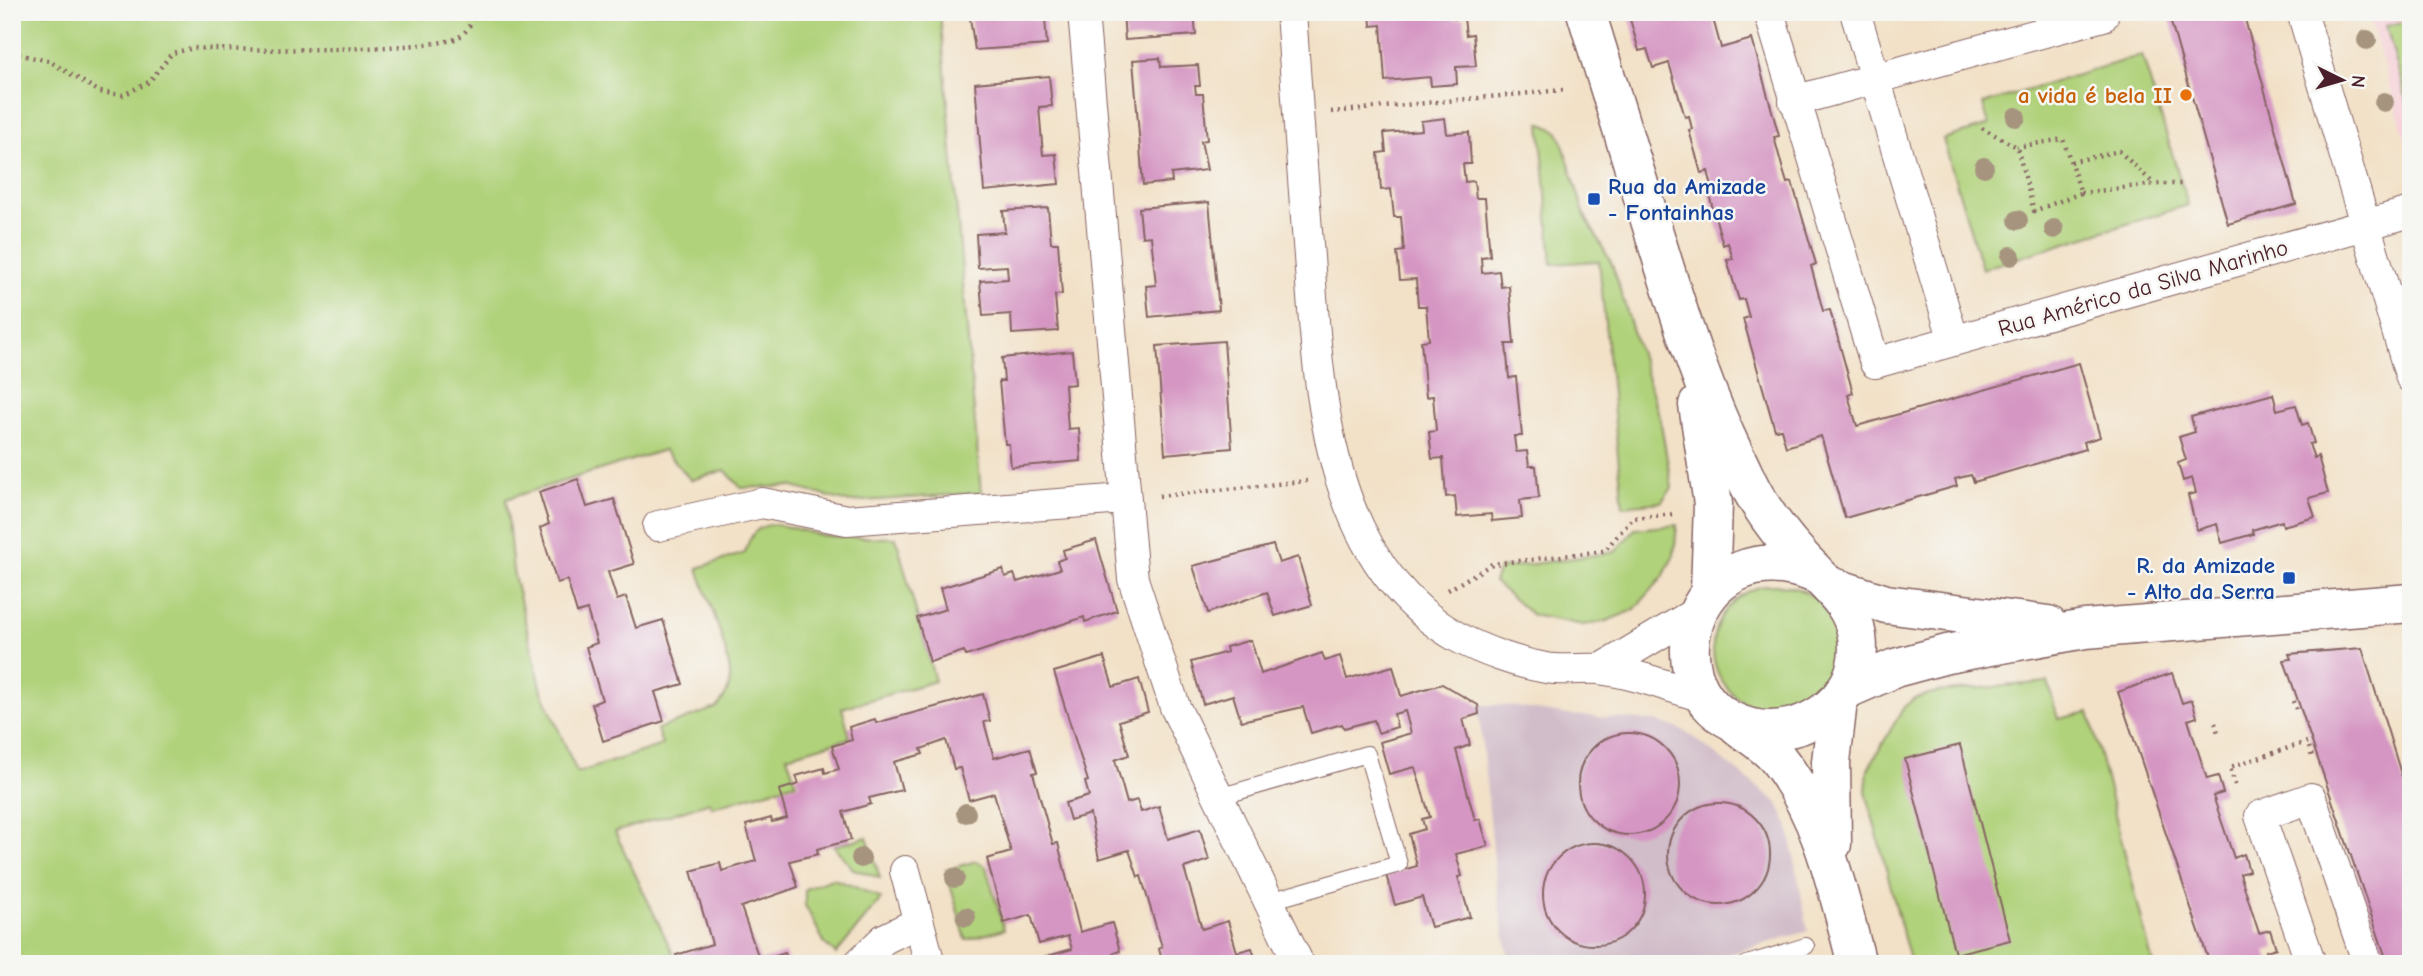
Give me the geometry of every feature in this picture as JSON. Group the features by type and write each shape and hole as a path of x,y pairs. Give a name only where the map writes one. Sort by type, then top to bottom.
{"main road":[{"path":"1586,12 1690,351 1723,431 1759,502 1849,610 1857,636 1856,665 1842,695 1830,762 1832,867"},
{"path":"1690,351 1713,504 1704,601 1689,640 1693,670 1720,710 1777,757 1805,800 1832,867 1857,964"},
{"path":"1704,601 1728,576 1749,566 1785,564 1886,604 2085,629"},
{"path":"1720,710 1760,731 1789,730 1816,720 1842,695 1895,668 1947,654 2085,629 2411,603"}],"street":[{"path":"1083,12 1133,579 1154,651 1175,707 1299,964"},
{"path":"1291,12 1318,365 1326,424 1339,478 1358,527 1387,573 1416,607 1457,637 1500,655 1547,668 1601,669 1720,710"},
{"path":"1769,12 1794,101 2103,16"},
{"path":"1855,12 1954,341"},
{"path":"2302,12 2411,377"},
{"name":"Rua Américo da Silva Marinho","path":"1794,101 1875,363 2411,212"},
{"path":"658,526 762,503 847,520 1124,499"},
{"path":"1601,669 1704,601"},
{"path":"2311,964 2260,816 2311,798 2368,964"},
{"path":"905,871 930,964"},
{"path":"858,964 884,939 917,923"}],"lane":[{"path":"1219,797 1367,754 1399,864 1270,901"},
{"path":"1746,964 1806,946"}],"path":[{"path":"12,53 49,61 100,92 123,95 149,82 172,53 194,48 390,46 448,41 464,33 474,12"},
{"path":"1298,116 1563,90"},
{"path":"1982,128 2017,147 2063,139 2081,193"},
{"path":"2017,147 2034,211 2081,193 2154,184 2182,184"},
{"path":"2071,162 2119,151 2154,184"},
{"path":"1124,499 1339,478"},
{"path":"1448,590 1492,564 1604,551 1633,518 1687,513"},
{"path":"2293,701 2296,709"},
{"path":"2215,723 2219,736"},
{"path":"2235,785 2230,766 2308,744 2313,760"}],"shaded area":[{"path":"2368,12 2411,12 2411,147 2408,148"},
{"path":"1478,705 1505,705 1569,715 1656,721 1685,731 1777,802 1788,824 1808,931 1694,964 1510,964 1499,906"}],"green space":[{"path":"12,12 940,12 981,493 848,502 790,486 741,488 725,470 691,480 664,450 506,499 513,571 542,691 577,773 662,745 657,729 716,708 725,697 730,679 728,662 698,568 745,553 750,538 767,525 789,527 825,536 896,538 935,681 842,708 850,738 787,756 796,783 712,807 710,802 615,832 678,964 12,964"},
{"path":"2411,20 2411,116 2386,26"},
{"path":"2142,55 2188,205 1982,269 1943,139 1989,125 1983,104"},
{"path":"1540,123 1556,130 1561,138 1585,216 1612,264 1660,418 1672,488 1661,502 1623,506 1599,261 1552,264"},
{"path":"1677,525 1674,555 1663,577 1634,610 1604,622 1583,625 1532,615 1494,582 1499,569 1615,552 1635,529"},
{"path":"1776,585 1800,590 1821,603 1834,624 1839,648 1834,672 1821,693 1800,706 1776,711 1752,706 1731,693 1718,672 1713,648 1718,624 1731,603 1752,590"},
{"path":"2048,682 2058,719 2089,712 2153,964 1911,964 1866,792 1868,769 1904,707 1915,698 1937,692"},
{"path":"867,837 880,878 853,869 834,846"},
{"path":"976,861 986,867 1004,929 966,940 946,870"},
{"path":"832,879 881,899 836,954 825,944 805,905 805,889"}],"building":[{"path":"969,12 1033,12 1034,20 1045,19 1047,45 975,50"},
{"path":"1123,12 1194,12 1196,35 1125,40"},
{"path":"1370,12 1453,12 1454,19 1464,18 1466,35 1473,34 1476,66 1456,67 1457,84 1431,86 1430,77 1385,81 1381,25 1371,26"},
{"path":"1628,12 1718,12 1712,15 1721,48 1752,39 1779,136 1774,137 1783,170 1787,183 1792,182 1816,264 1811,266 1823,311 1830,310 1853,393 1848,395 1857,426 2079,363 2100,437 2084,442 2086,449 1974,482 1971,475 1955,479 1957,486 1845,518 1821,436 1786,447 1781,429 1775,430 1743,319 1749,317 1744,299 1739,300 1727,260 1733,259 1728,243 1723,245 1708,191 1713,190 1708,171 1701,173 1689,130 1692,129 1689,116 1685,117 1669,63 1653,68 1647,49 1639,51"},
{"path":"2168,12 2243,12 2296,204 2228,224"},
{"path":"1160,58 1161,67 1198,65 1200,86 1195,86 1196,94 1203,94 1207,140 1201,141 1207,170 1171,174 1172,182 1143,185 1133,60"},
{"path":"1049,76 1052,106 1039,107 1043,155 1056,154 1059,184 984,191 975,83"},
{"path":"1445,118 1447,134 1469,132 1471,164 1463,164 1465,182 1474,181 1476,198 1485,198 1490,256 1481,257 1482,273 1499,271 1501,287 1509,286 1514,344 1506,344 1509,378 1516,377 1522,436 1514,436 1516,452 1527,451 1529,466 1536,466 1539,498 1520,500 1522,518 1492,521 1491,514 1457,517 1455,496 1446,497 1443,458 1432,459 1429,432 1436,431 1433,396 1426,397 1421,341 1429,340 1426,306 1418,306 1416,279 1400,280 1397,252 1404,251 1401,217 1394,217 1391,189 1381,190 1378,153 1386,152 1384,133 1422,130 1421,121"},
{"path":"1209,202 1219,310 1149,317 1146,286 1156,285 1151,236 1142,237 1139,208"},
{"path":"1048,208 1051,243 1058,243 1062,294 1055,295 1058,331 1012,334 1011,314 983,316 980,281 1008,279 1007,266 978,268 976,234 1005,232 1003,211"},
{"path":"1224,341 1232,448 1165,454 1157,346"},
{"path":"1072,351 1075,384 1065,385 1068,429 1079,428 1081,461 1011,467 1009,444 1005,444 999,381 1004,381 1002,358"},
{"path":"2273,394 2277,410 2296,405 2302,425 2308,423 2314,443 2309,444 2314,458 2318,456 2328,493 2309,498 2315,517 2283,526 2282,521 2252,530 2253,534 2222,543 2217,524 2197,530 2188,495 2196,493 2192,478 2183,481 2178,463 2186,460 2179,437 2195,432 2191,417"},
{"path":"578,479 587,507 614,499 634,564 608,572 617,600 626,597 636,628 663,620 683,684 655,692 664,721 603,741 592,704 602,700 586,647 597,643 587,610 577,613 567,580 557,583 540,528 549,524 539,492"},
{"path":"1096,540 1117,611 1085,622 1084,617 966,656 964,651 930,662 917,618 946,609 940,588 1003,569 1005,577 1014,574 1017,582 1060,569 1057,561 1065,558 1063,550"},
{"path":"1273,545 1279,563 1298,557 1312,605 1275,616 1267,592 1208,613 1193,566"},
{"path":"1251,640 1261,674 1322,653 1325,661 1340,656 1347,679 1393,666 1401,696 1442,684 1478,705 1479,714 1463,719 1470,745 1456,750 1475,820 1480,819 1488,846 1456,854 1462,876 1458,877 1470,917 1431,927 1422,897 1395,905 1386,875 1417,866 1409,834 1425,829 1422,819 1430,817 1415,767 1389,774 1380,742 1411,733 1405,711 1394,714 1397,727 1378,733 1374,720 1344,728 1342,724 1311,733 1303,707 1241,721 1233,695 1203,704 1191,662 1227,652 1226,647"},
{"path":"2362,648 2411,806 2411,964 2388,964 2284,660 2291,659 2289,654"},
{"path":"1104,657 1113,687 1139,679 1148,712 1119,721 1129,755 1115,760 1127,803 1137,800 1141,812 1159,806 1168,839 1200,829 1209,860 1184,868 1202,929 1228,921 1237,952 1252,948 1257,964 1163,964 1159,949 1162,947 1141,876 1138,877 1129,850 1099,859 1090,814 1070,820 1065,803 1089,796 1085,782 1088,781 1054,672"},
{"path":"2172,673 2182,703 2192,700 2197,717 2188,720 2207,779 2218,776 2223,793 2213,796 2234,858 2244,854 2249,871 2240,874 2259,933 2270,930 2276,948 2266,951 2270,964 2210,964 2118,692"},
{"path":"983,694 990,721 984,722 994,758 1030,748 1037,772 1033,773 1053,844 1058,843 1080,932 1112,923 1120,951 1113,953 1116,964 1046,964 1044,957 1072,949 1068,936 1039,944 1031,915 1004,923 987,859 1011,852 994,793 969,800 960,768 954,769 946,740 921,749 923,754 894,762 902,790 869,798 871,804 843,812 851,840 817,849 818,854 790,861 798,887 741,907 760,961 785,953 789,964 682,964 676,955 712,944 691,871 720,863 722,871 756,861 746,825 771,818 772,822 787,818 779,790 799,784 796,776 824,768 825,773 839,769 832,746 852,740 849,727 875,719 876,723"},
{"path":"1629,733 1648,737 1665,748 1676,765 1680,784 1676,803 1665,820 1648,831 1629,835 1610,831 1593,820 1582,803 1578,784 1582,765 1593,748 1610,737"},
{"path":"1960,745 2010,940 1955,954 1905,759"},
{"path":"1719,803 1738,807 1755,818 1766,835 1770,854 1766,873 1755,890 1738,901 1719,905 1700,901 1683,890 1672,873 1668,854 1672,835 1683,818 1700,807"},
{"path":"1594,843 1613,847 1630,858 1641,875 1645,894 1641,913 1630,930 1613,941 1594,945 1575,941 1558,930 1547,913 1543,894 1547,875 1558,858 1575,847"}],"place":[{"name":"a vida é bela II","path":"2186,95"},
{"name":"Rua da Amizade - Fontainhas","path":"1594,199"},
{"name":"R. da Amizade - Alto da Serra","path":"2289,578"}]}
